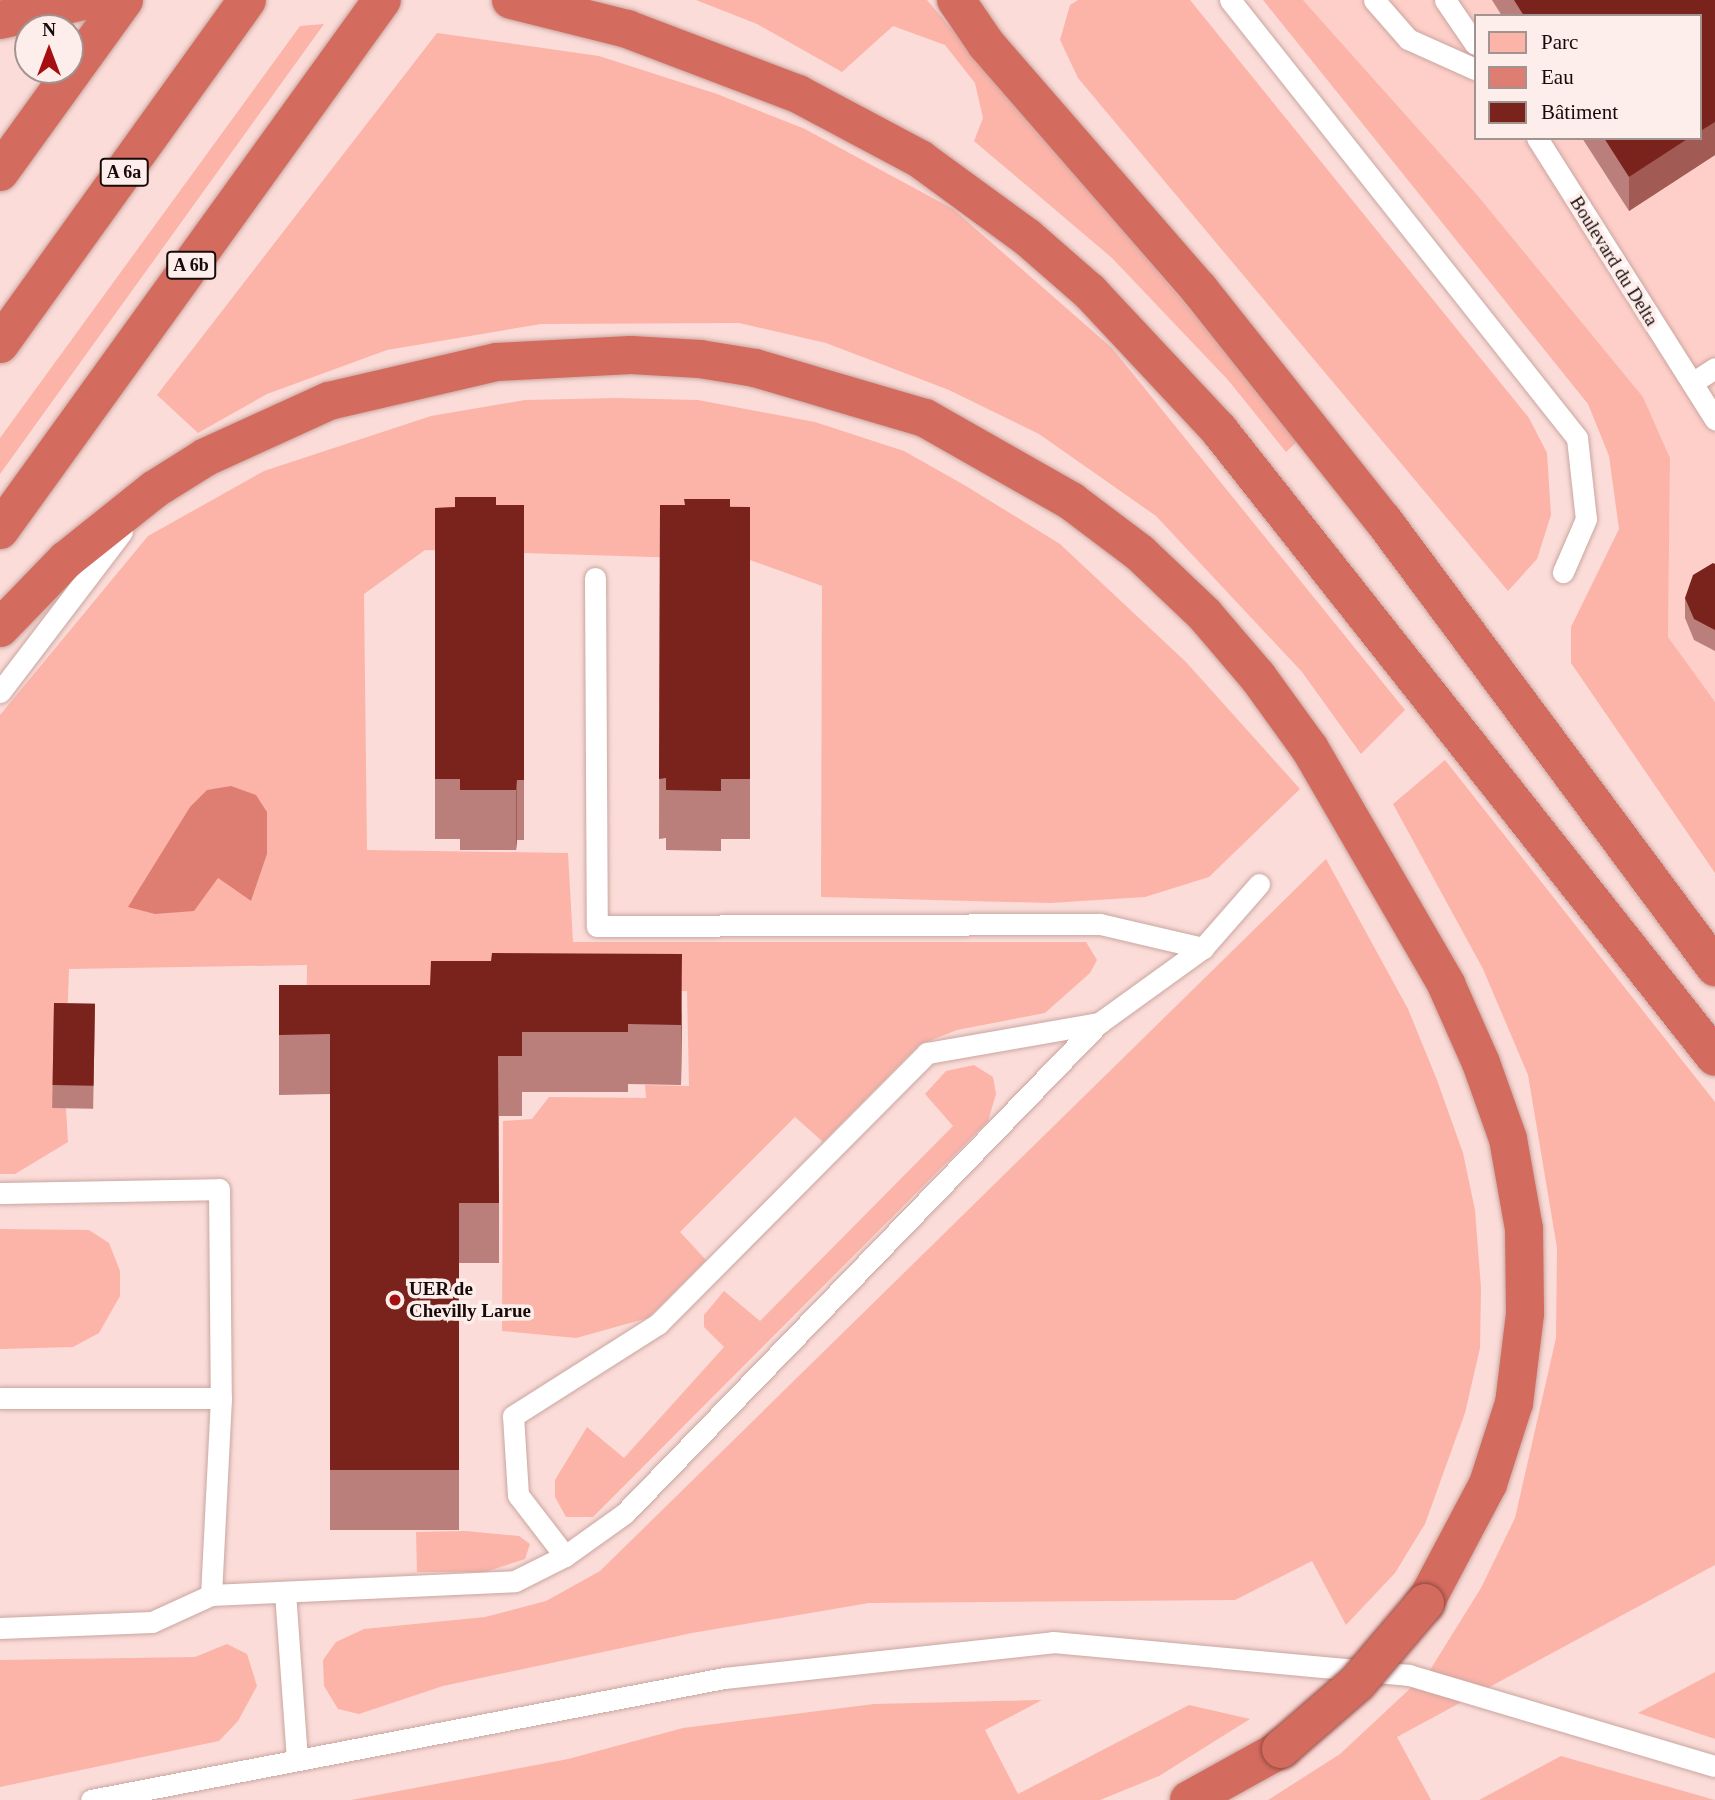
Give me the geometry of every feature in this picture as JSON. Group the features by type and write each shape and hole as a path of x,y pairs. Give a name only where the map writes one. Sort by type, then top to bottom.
{"highway":[{"path":"0,20 87,0"},
{"path":"0,172 124,0"},
{"name":"A 6a","path":"0,344 247,0"},
{"name":"A 6b","path":"0,530 382,0"},
{"path":"956,0 986,44 1199,289 1383,520 1629,845 1715,967"},
{"path":"526,3 627,29 798,94 920,159 1027,237 1090,292 1219,430 1715,1057"},
{"path":"0,628 66,560 155,489 272,425 329,401 424,376 562,356 700,359 813,383 925,418 1071,500 1140,553 1205,615 1258,677 1360,828 1446,984 1481,1062 1508,1139 1524,1229 1525,1314 1514,1403 1488,1484 1425,1603 1357,1683 1281,1749 1189,1800"}],"lane":[{"path":"1230,0 1577,438 1586,519 1563,572"},
{"path":"1374,0 1408,38 1474,69"},
{"path":"1445,0 1474,43"},
{"name":"Boulevard du Delta","path":"1538,140 1715,420"},
{"path":"1692,383 1715,368"},
{"path":"0,692 155,489"},
{"path":"595,578 597,926 1100,924 1203,948"},
{"path":"0,1628 152,1622 211,1595 515,1581 565,1556 625,1513 1099,1023 1203,948 1259,884"},
{"path":"565,1556 518,1495 513,1416 658,1324 927,1053 1099,1023"},
{"path":"0,1193 219,1189 221,1398 211,1595"},
{"path":"0,1398 221,1398"},
{"path":"285,1592 297,1759"},
{"path":"91,1800 724,1678 1053,1642 1409,1675 1715,1766"}],"shaded area":[{"path":"1303,0 1715,0 1715,706 1668,637 1670,458 1643,397 1478,196"}],"green space":[{"path":"696,0 927,0 1300,439 1286,452 1228,380 1112,258 974,141 983,118 975,83 945,45 893,26 842,72 757,24"},
{"path":"1078,0 1190,0 1529,418 1547,453 1551,515 1537,559 1508,591 1078,78 1060,40 1070,5"},
{"path":"1263,0 1303,0 1478,196 1643,397 1670,458 1668,637 1715,702 1715,873 1571,663 1571,627 1619,529 1609,456 1588,404"},
{"path":"324,24 0,474 0,438 300,26"},
{"path":"437,33 599,56 717,94 805,129 953,209 1112,348 1405,710 1361,754 1302,672 1156,516 1039,434 949,390 826,343 739,323 541,324 387,350 267,394 198,433 157,395"},
{"path":"525,400 698,400 815,422 904,451 1060,544 1186,662 1300,789 1209,877 1145,897 1050,903 821,897 822,586 750,560 425,550 364,594 367,850 568,853 573,942 1086,942 1097,960 1090,973 1045,1013 957,1030 919,1045 823,1142 795,1117 680,1232 706,1260 648,1318 576,1338 502,1331 503,1121 532,1119 549,1097 646,1098 645,1085 689,1086 687,991 412,992 306,1033 307,965 69,969 67,1027 54,1026 54,1108 66,1108 68,1142 15,1174 0,1174 0,715 148,536 264,471 431,416","holes":["267,853 251,901 218,878"]},
{"path":"1445,760 1715,1102 1715,1565 1397,1737 1431,1800 1268,1800 1340,1754 1430,1670 1481,1588 1515,1518 1556,1338 1557,1248 1528,1075 1483,969 1393,804"},
{"path":"1326,859 1408,1009 1437,1080 1463,1153 1475,1210 1481,1288 1480,1348 1465,1413 1425,1524 1395,1573 1346,1625 1312,1561 1235,1600 869,1603 692,1633 443,1686 359,1714 338,1709 324,1686 323,1660 336,1642 364,1629 485,1617 546,1601 600,1571"},
{"path":"974,1065 993,1077 996,1094 988,1121 593,1517 566,1517 555,1497 555,1480 587,1427 624,1458 724,1347 704,1327 704,1315 724,1291 760,1321 953,1126 925,1094 946,1071"},
{"path":"0,1229 89,1230 109,1243 120,1271 120,1296 99,1333 73,1347 0,1349"},
{"path":"466,1531 519,1536 530,1544 525,1559 485,1572 417,1572 416,1532"},
{"path":"227,1644 247,1654 257,1686 238,1721 219,1741 0,1787 0,1660 195,1657"},
{"path":"1715,1672 1715,1739 1638,1713"},
{"path":"1042,1700 985,1730 1018,1794 1189,1705 1250,1719 1159,1776 1100,1800 351,1800 568,1759 683,1728 874,1704"},
{"path":"1561,1756 1715,1800 1479,1800"}],"water":[{"path":"231,786 256,795 267,812 267,854 251,901 218,878 194,911 155,914 128,907 190,807 207,790"}],"building":[{"path":"1514,0 1715,0 1715,122 1701,131 1701,14 1523,14"},
{"path":"1605,140 1686,140 1629,177"},
{"path":"455,497 496,497 496,505 524,505 524,780 517,780 516,790 460,790 460,779 435,779 435,508 455,507"},
{"path":"684,499 730,499 730,507 750,507 750,779 721,779 721,791 666,790 666,778 659,779 660,505 685,505"},
{"path":"1713,563 1715,630 1694,619 1685,598 1693,575"},
{"name":"UER de Chevilly Larue","path":"492,953 682,954 681,1025 628,1024 628,1032 522,1032 522,1056 498,1056 499,1203 459,1203 459,1470 330,1470 330,1034 279,1035 279,985 430,985 431,961 491,961"},
{"path":"54,1003 95,1004 94,1086 53,1085"}],"place":[{"name":"UER de Chevilly Larue","path":"395,1300"}]}
